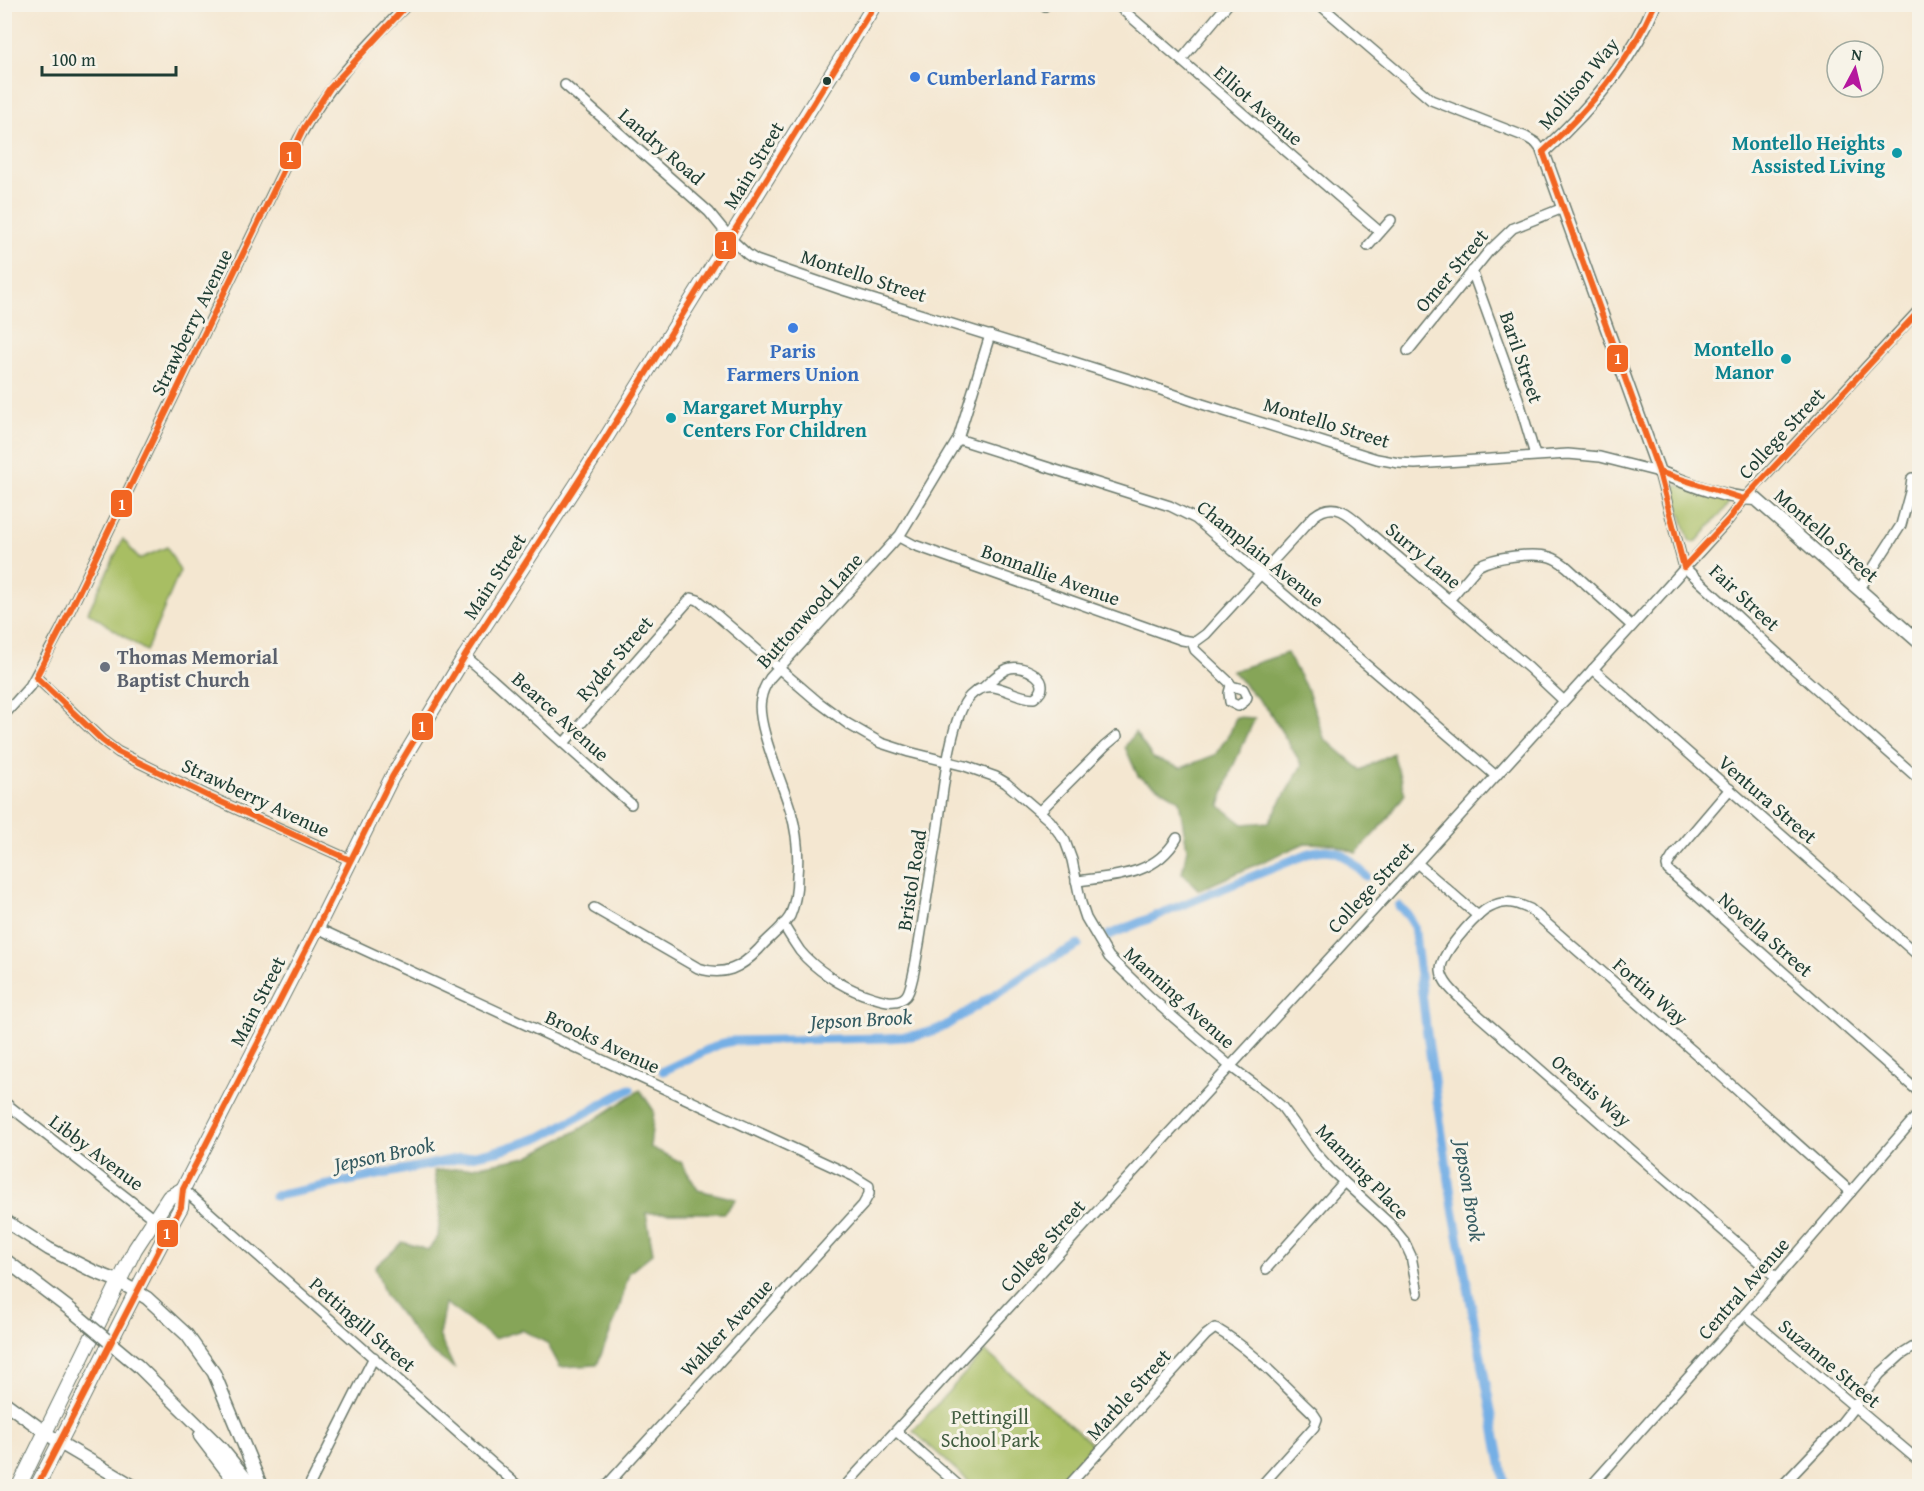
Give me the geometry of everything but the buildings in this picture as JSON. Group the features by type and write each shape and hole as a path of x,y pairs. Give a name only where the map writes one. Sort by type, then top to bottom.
{"highway":[{"name":"Main Street","path":"37,1486 100,1360 181,1207 183,1189 392,777 465,656 591,462 731,239 875,4"},
{"name":"Main Street","path":"19,1486 135,1249 169,1197 183,1189"}],"main road":[{"name":"Mollison Way","path":"1543,152 1575,122 1618,70 1635,46 1655,4"},
{"name":"Fair Street","path":"1543,152 1659,472"},
{"name":"Montello Street","path":"1659,472 1744,499 1756,499 1920,643"},
{"path":"4,1221 49,1249 136,1291 147,1298 187,1335 214,1373 261,1486"},
{"path":"4,1259 71,1310 138,1366 221,1448 252,1486"},
{"path":"4,1402 44,1433 133,1486"},
{"path":"176,1403 238,1486"}],"street":[{"name":"Strawberry Avenue","path":"4,715 30,686 62,629 304,128 330,88 408,4"},
{"name":"Elliot Avenue","path":"1116,4 1380,232"},
{"path":"1181,60 1228,4"},
{"path":"1318,4 1431,100 1526,137 1536,143 1543,152"},
{"name":"Landry Road","path":"565,85 709,212 731,239"},
{"name":"Omer Street","path":"1408,351 1489,251 1513,228 1563,208"},
{"path":"1368,246 1391,220"},
{"name":"Montello Street","path":"731,239 747,254 769,265 1132,380 1277,429 1377,459 1415,464 1568,454 1600,457 1659,472"},
{"name":"Baril Street","path":"1472,272 1518,398 1535,455"},
{"name":"College Street","path":"845,1486 1496,776 1729,519 1744,499 1920,309"},
{"name":"Buttonwood Lane","path":"783,924 790,914 797,883 798,846 791,811 763,727 760,706 766,685 778,668 899,537 958,438 990,335"},
{"name":"Champlain Avenue","path":"958,438 1186,513 1203,524 1261,573 1496,776"},
{"name":"Fair Street","path":"1659,472 1684,567 1793,668 1920,780"},
{"path":"1859,590 1901,525 1912,478"},
{"name":"Surry Lane","path":"1261,573 1324,508 1330,507 1347,514 1563,700"},
{"name":"Bonnallie Avenue","path":"899,537 914,545 1192,642"},
{"path":"1449,600 1484,562 1524,556 1548,556 1567,567 1632,626"},
{"path":"1234,687 1243,689 1246,697 1245,701 1238,706 1229,700 1231,686 1195,650 1192,642 1198,641 1206,634 1261,573"},
{"name":"Manning Avenue","path":"692,598 712,611 817,701 848,724 881,743 981,771 1006,783 1040,811 1065,841 1086,918 1108,957 1150,997 1230,1066"},
{"name":"Ryder Street","path":"564,743 692,598"},
{"name":"Bearce Avenue","path":"465,656 631,804"},
{"name":"Bristol Road","path":"783,924 805,956 844,985 866,995 885,1000 901,1000 906,997 917,954 948,761 963,707 970,695 1009,669 1016,668 1035,673 1041,684 1040,692 1034,698 1000,688 984,687"},
{"name":"Ventura Street","path":"1593,669 1920,957"},
{"name":"Strawberry Avenue","path":"36,676 117,752 350,860"},
{"path":"1040,811 1117,736"},
{"name":"Novella Street","path":"1730,789 1673,856 1667,866 1668,870 1920,1093"},
{"path":"1076,881 1135,872 1164,856 1177,838"},
{"path":"1417,862 1478,916"},
{"name":"Fortin Way","path":"1478,916 1491,907 1510,902 1535,912 1851,1192"},
{"path":"594,908 698,968 711,971 723,971 745,963 783,924"},
{"name":"Orestis Way","path":"1478,916 1446,952 1441,962 1440,972 1444,982 1777,1278"},
{"name":"Brooks Avenue","path":"317,928 853,1176 866,1183 870,1190"},
{"name":"Manning Place","path":"1230,1066 1282,1107 1315,1152 1390,1224 1404,1241 1411,1256 1418,1293"},
{"name":"Libby Avenue","path":"4,1102 168,1230"},
{"name":"Central Avenue","path":"1591,1486 1777,1278 1920,1112"},
{"path":"1266,1269 1344,1182"},
{"name":"Pettingill Street","path":"183,1189 518,1486"},
{"name":"Walker Avenue","path":"606,1486 863,1205 870,1190"},
{"name":"Suzanne Street","path":"1745,1314 1920,1462"},
{"name":"Marble Street","path":"1068,1486 1206,1335 1215,1328 1227,1334 1317,1419 1314,1427 1261,1486"},
{"path":"1782,1486 1839,1426 1880,1374 1901,1355 1920,1343"},
{"path":"309,1486 374,1357"},
{"path":"896,1431 959,1486"}],"green space":[{"path":"1678,485 1729,504 1697,541 1689,540 1673,488"},
{"path":"123,539 139,559 167,547 180,571 146,651 88,612"},
{"path":"1287,653 1308,691 1324,738 1361,770 1393,753 1405,794 1385,822 1356,853 1333,844 1305,843 1199,890 1182,873 1187,849 1179,800 1138,776 1125,747 1135,732 1153,758 1181,768 1215,755 1230,733 1236,717 1255,718 1231,771 1220,806 1243,824 1269,822 1302,765 1269,711 1232,671"},
{"path":"640,1090 654,1111 650,1147 681,1162 698,1190 736,1199 724,1213 646,1213 653,1253 629,1273 618,1313 597,1365 560,1367 547,1343 522,1330 494,1339 445,1303 439,1335 454,1368 427,1349 385,1295 375,1267 403,1242 428,1250 438,1237 440,1209 434,1171 473,1167 527,1157 582,1128"},
{"name":"Pettingill School Park","path":"985,1351 1093,1445 1056,1486 974,1486 913,1431"}],"waterway":[{"name":"Jepson Brook","path":"1109,935 1312,852 1322,850 1336,852 1348,859 1366,876"},
{"name":"Jepson Brook","path":"1399,906 1414,925 1426,1027 1453,1208 1505,1485"},
{"name":"Jepson Brook","path":"663,1071 720,1044 733,1041 886,1038 931,1032 945,1026 1051,959 1078,945"},
{"name":"Jepson Brook","path":"275,1196 500,1150 541,1137 630,1089"}],"transit line":[{"name":"1","path":"36,677 304,128 330,88 408,4"},
{"name":"1","path":"37,1486 181,1207 183,1189 392,777 465,656 591,462 875,4"},
{"name":"1","path":"1543,152 1592,102 1606,84 1633,46 1655,4"},
{"name":"1","path":"1543,152 1659,472 1684,567"},
{"name":"1","path":"1684,567 1920,310"},
{"name":"1","path":"1659,472 1744,499"},
{"name":"1","path":"36,677 102,740 118,752 210,797 350,860"}],"place":[{"name":"Cumberland Farms","path":"915,77"},
{"name":"Montello Heights Assisted Living","path":"1897,153"},
{"name":"Paris Farmers Union","path":"793,328"},
{"name":"Montello Manor","path":"1786,359"},
{"name":"Margaret Murphy Centers For Children","path":"671,418"},
{"name":"Thomas Memorial Baptist Church","path":"105,667"}]}
